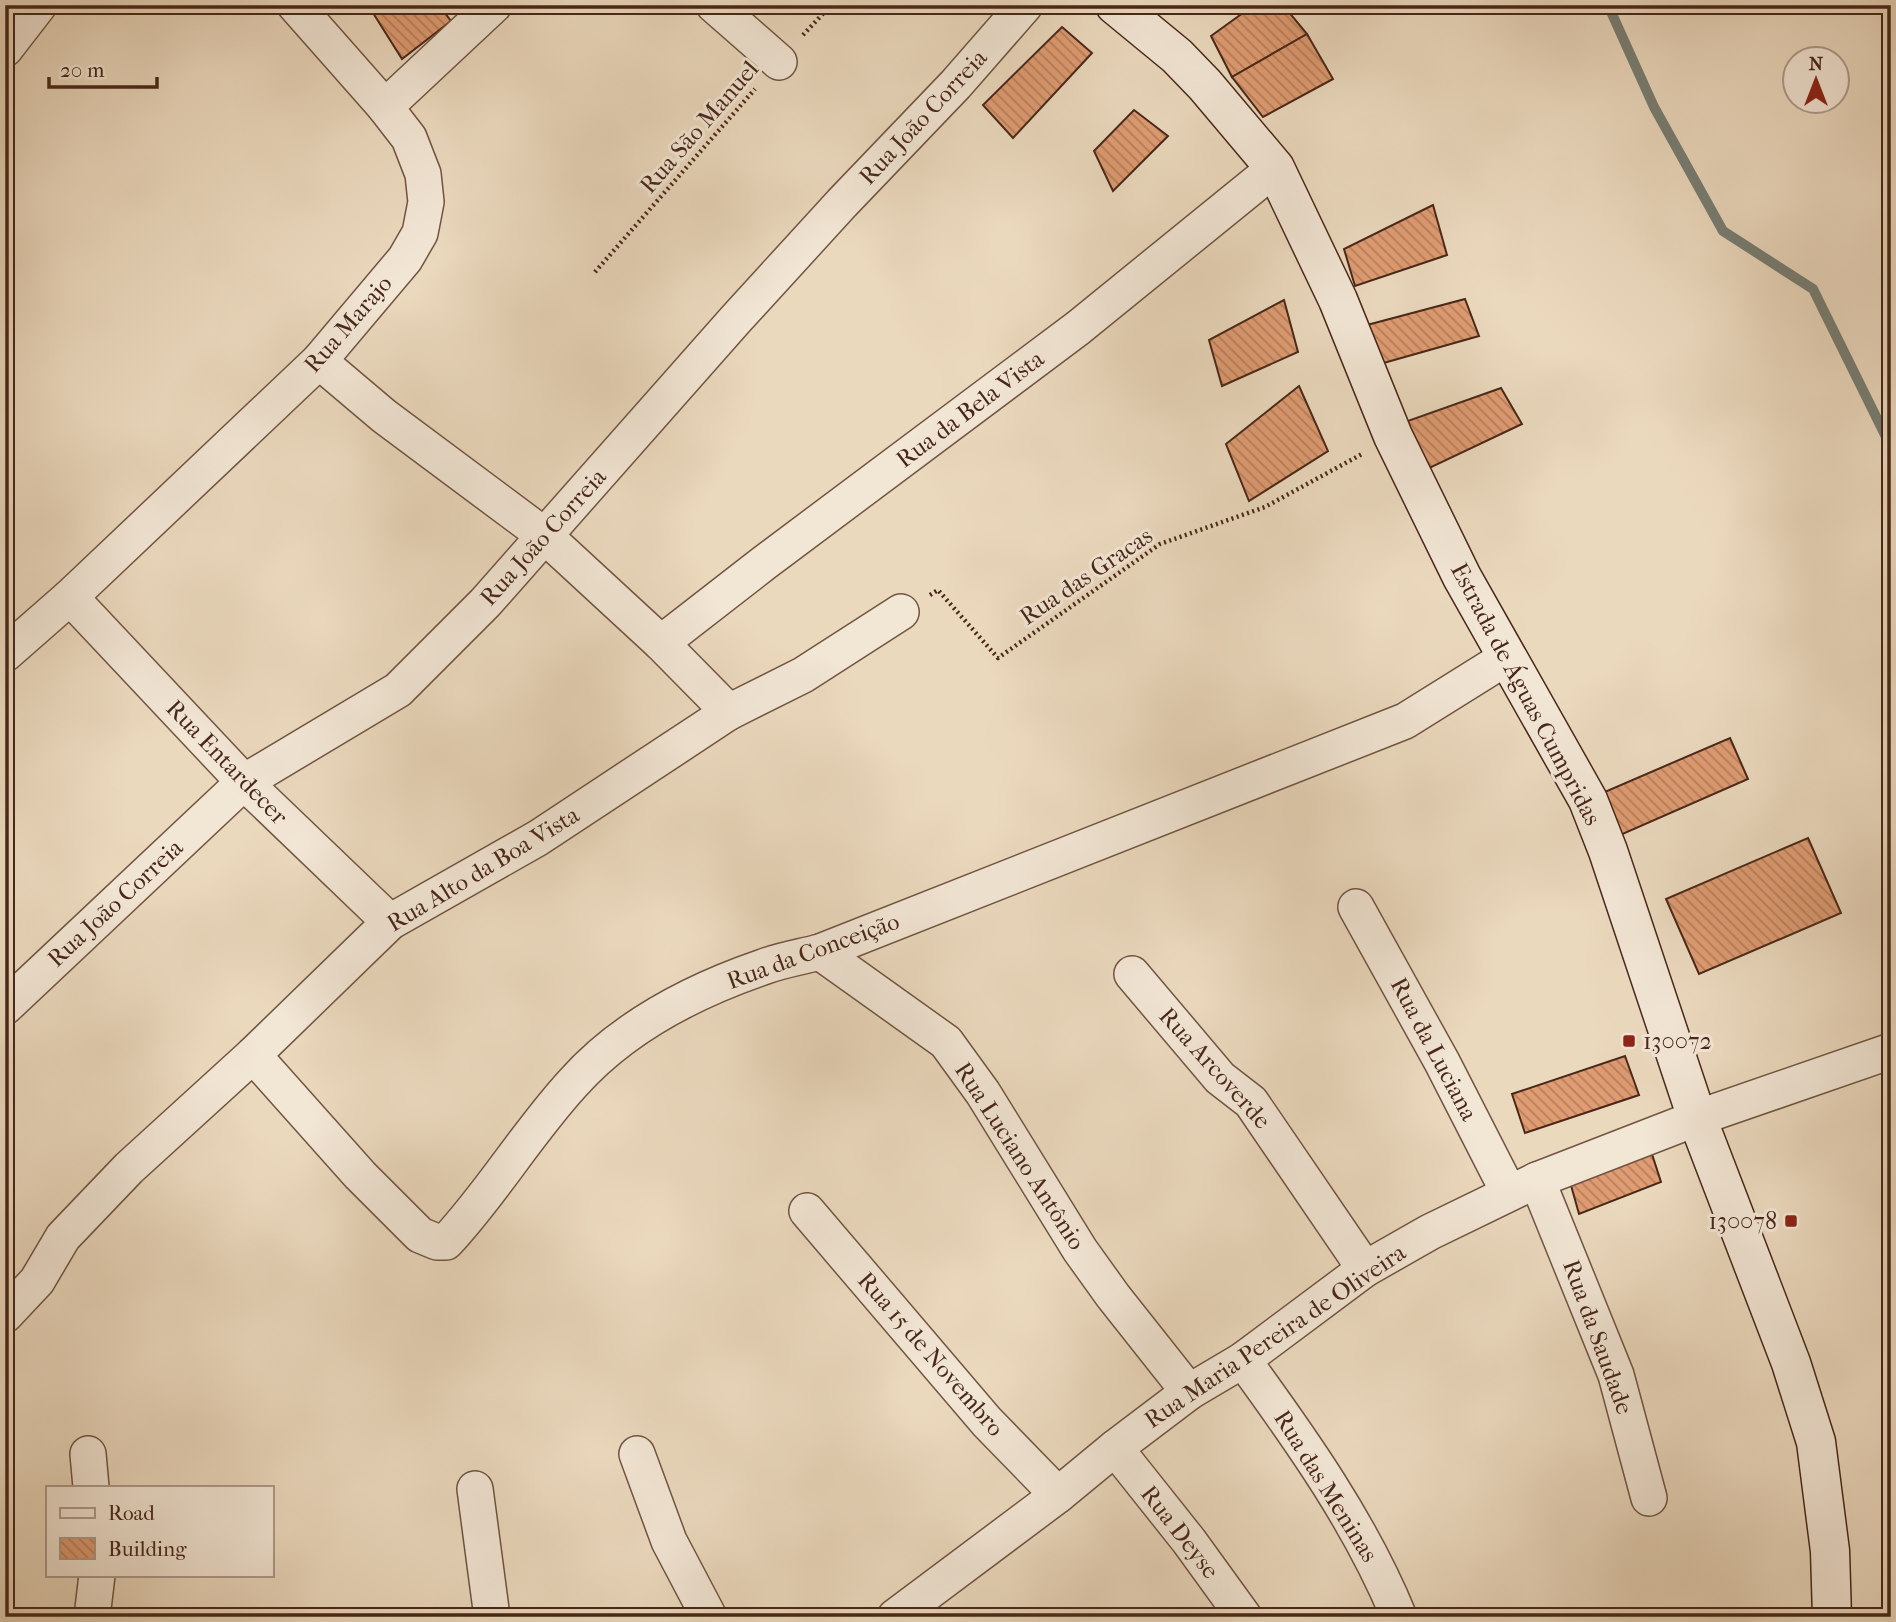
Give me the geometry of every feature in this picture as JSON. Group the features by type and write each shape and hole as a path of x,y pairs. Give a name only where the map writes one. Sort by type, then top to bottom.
{"main road":[{"name":"Estrada de Águas Cumpridas","path":"1115,5 1177,56 1275,168 1338,300 1393,436 1462,577 1588,800 1626,901 1697,1118 1791,1363 1816,1442 1830,1551 1832,1617"}],"street":[{"path":"5,49 39,5"},
{"name":"Rua Marajo","path":"5,654 70,597 319,361 405,260 420,233 426,202 423,174 410,138 295,5"},
{"path":"385,107 494,5"},
{"path":"714,5 779,62"},
{"name":"Rua João Correia","path":"5,1007 244,782 398,690 485,603 736,319 956,84 1025,5"},
{"name":"Rua da Bela Vista","path":"661,643 1078,328 1275,168"},
{"path":"319,361 384,416 545,536 661,643 729,712"},
{"name":"Rua Entardecer","path":"70,597 244,782 390,922"},
{"name":"Rua Alto da Boa Vista","path":"5,1315 37,1281 63,1237 129,1168 253,1055 390,922 538,838 729,712 803,675 901,612"},
{"name":"Rua da Conceição","path":"253,1055 360,1175 420,1235 436,1242 446,1242 572,1083 604,1051 636,1027 693,996 764,966 820,952 1405,722 1506,657"},
{"name":"Rua da Luciana","path":"1356,907 1442,1062 1523,1187"},
{"name":"Rua Luciano Antônio","path":"820,952 946,1042 983,1093 1080,1250 1189,1392"},
{"name":"Rua Arcoverde","path":"1132,974 1220,1078 1251,1102 1366,1269"},
{"name":"Rua Maria Pereira de Oliveira","path":"895,1617 1058,1495 1189,1392 1243,1360 1366,1269 1430,1232 1523,1187 1697,1118 1891,1051"},
{"name":"Rua da Saudade","path":"1523,1187 1616,1375 1649,1498"},
{"name":"Rua 15 de Novembro","path":"807,1211 987,1422 1058,1495"},
{"name":"Rua das Meninas","path":"1243,1360 1298,1436 1341,1504 1382,1576 1399,1617"},
{"name":"Rua Deyse","path":"1115,1448 1189,1541 1244,1617"},
{"path":"637,1454 669,1541 709,1617"},
{"path":"475,1489 492,1617"},
{"path":"92,1617 97,1576"}],"path":[{"name":"Rua São Manuel","path":"595,272 831,5"},
{"name":"Rua das Gracas","path":"901,612 938,590 998,658 1160,544 1265,507 1393,436"}],"building":[{"path":"368,5 439,5 451,21 402,59"},
{"path":"1254,5 1283,5 1307,34 1232,77 1211,36"},
{"path":"1062,27 1092,53 1013,138 983,105"},
{"path":"1307,34 1333,79 1263,117 1232,77"},
{"path":"1134,110 1168,136 1113,191 1094,151"},
{"path":"1433,205 1447,255 1355,286 1344,249"},
{"path":"1465,299 1479,336 1380,364 1367,325"},
{"path":"1284,300 1298,352 1222,386 1209,340"},
{"path":"1299,386 1328,451 1249,501 1226,444"},
{"path":"1501,388 1522,424 1421,472 1402,423"},
{"path":"1730,738 1748,779 1618,836 1600,794"},
{"path":"1808,838 1841,913 1699,974 1666,899"},
{"path":"1625,1056 1639,1095 1525,1133 1512,1094"},
{"path":"1650,1148 1661,1182 1579,1214 1567,1171"}],"waterway":[{"path":"1608,5 1654,107 1723,231 1813,289 1891,447"}],"place":[{"name":"130072","path":"1629,1041"},
{"name":"130078","path":"1791,1221"}]}
